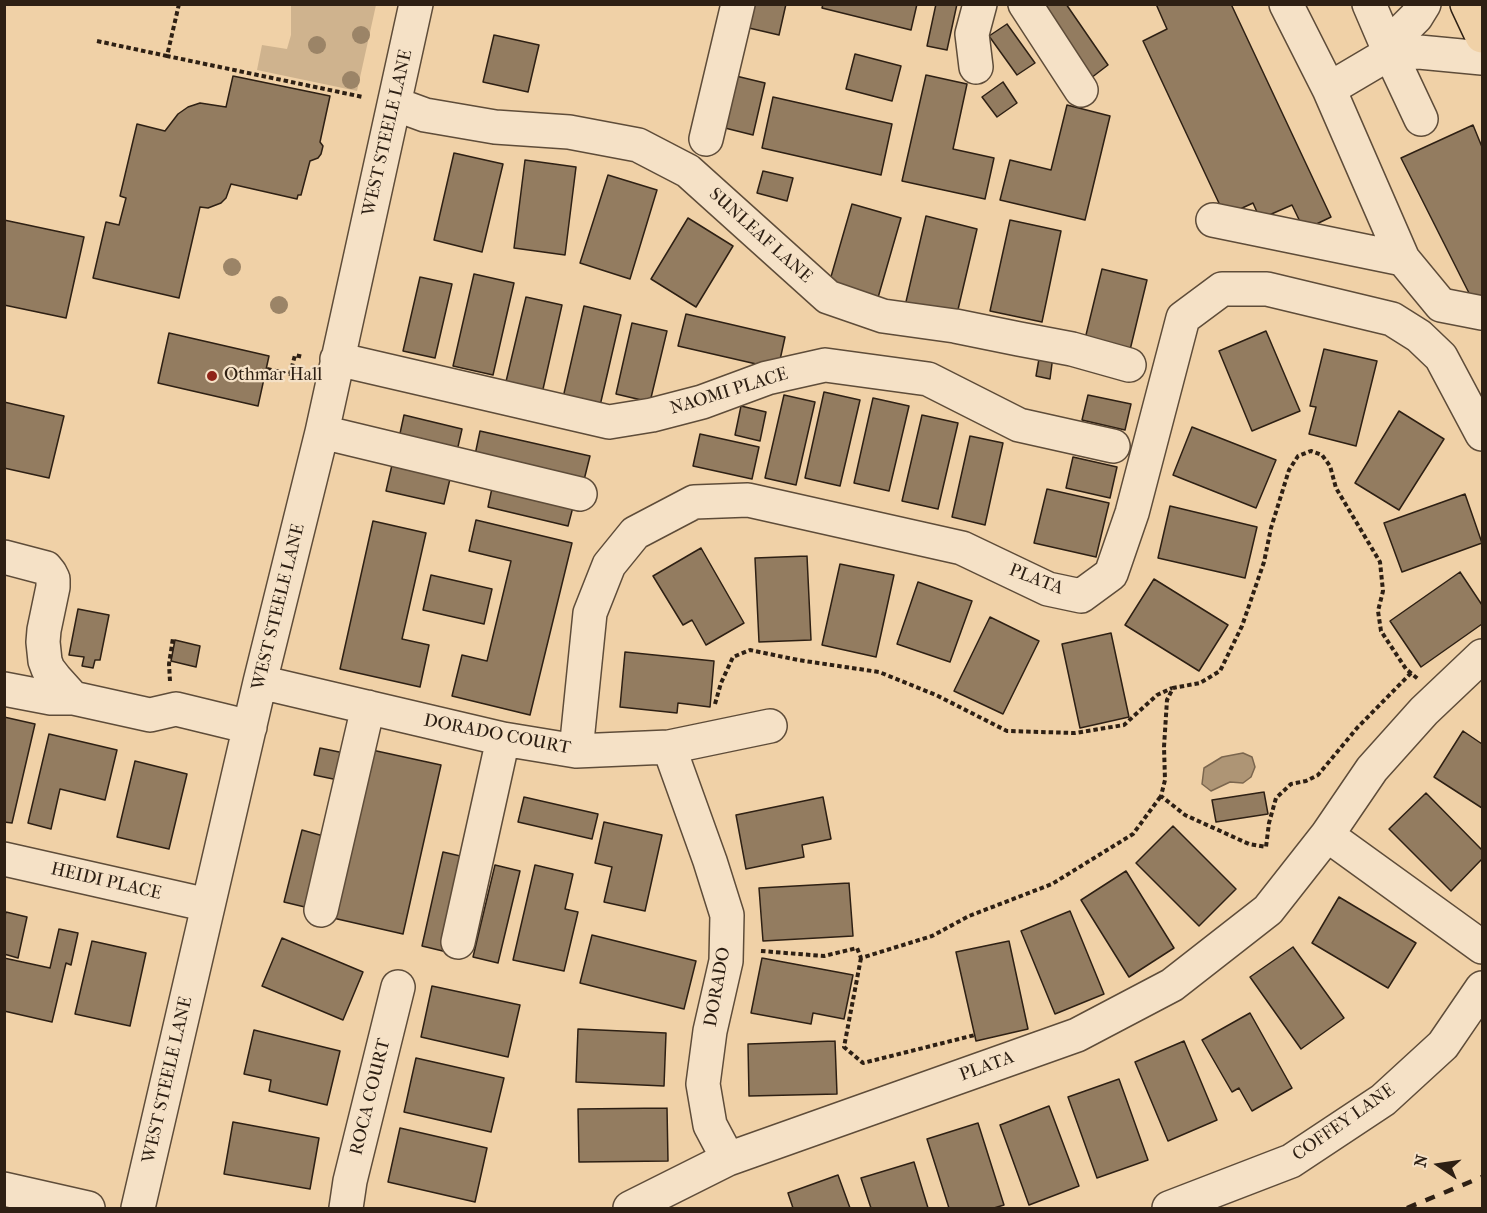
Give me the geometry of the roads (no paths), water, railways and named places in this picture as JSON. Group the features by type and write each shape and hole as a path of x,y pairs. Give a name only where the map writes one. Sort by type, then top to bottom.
{"main road":[{"path":"1467,4 1482,36"}],"street":[{"name":"WEST STEELE LANE","path":"138,1209 260,682 322,432 416,4"},
{"path":"706,139 738,4"},
{"path":"976,67 972,34 980,4"},
{"path":"1025,4 1081,90"},
{"path":"1286,4 1329,89 1402,259 1442,305 1482,313"},
{"path":"1369,4 1420,119"},
{"path":"1390,53 1398,34 1416,17 1424,4"},
{"path":"1329,89 1390,53 1419,52 1482,58"},
{"name":"SUNLEAF LANE","path":"395,104 425,115 483,125 569,132 638,145 688,171 828,297 883,316 956,326 1072,350 1129,365"},
{"path":"1213,220 1402,259"},
{"name":"PLATA","path":"576,751 590,613 609,565 635,533 694,502 748,500 962,548 1048,589 1081,596 1111,574 1132,513 1183,318 1222,289 1267,289 1392,319 1419,336 1441,357 1482,434"},
{"name":"NAOMI PLACE","path":"337,359 609,422 652,415 702,402 767,378 825,365 928,379 1019,425 1113,446"},
{"path":"322,432 580,494"},
{"path":"4,557 46,568 51,573 53,587 43,642 45,662 55,678 73,698"},
{"name":"PLATA","path":"630,1209 728,1159 1077,1035 1172,985 1268,910 1327,835 1372,769 1424,711 1482,656"},
{"name":"DORADO COURT","path":"260,682 503,740 576,751 669,747 770,726"},
{"path":"4,689 51,698 73,698 153,716 176,709 250,727"},
{"path":"321,910 368,707"},
{"path":"458,942 503,740"},
{"name":"DORADO","path":"669,747 727,915 726,961 710,1031 703,1084 710,1125 728,1159"},
{"path":"1327,835 1482,947"},
{"name":"HEIDI PLACE","path":"4,859 208,905"},
{"name":"ROCA COURT","path":"346,1209 350,1181 398,987"},
{"name":"COFFEY LANE","path":"1169,1209 1291,1161 1383,1100 1443,1045 1482,988"},
{"path":"4,1189 87,1209"}],"railway":[{"path":"1407,1208 1482,1177"}],"place":[{"name":"Othmar Hall","path":"212,376"}]}
